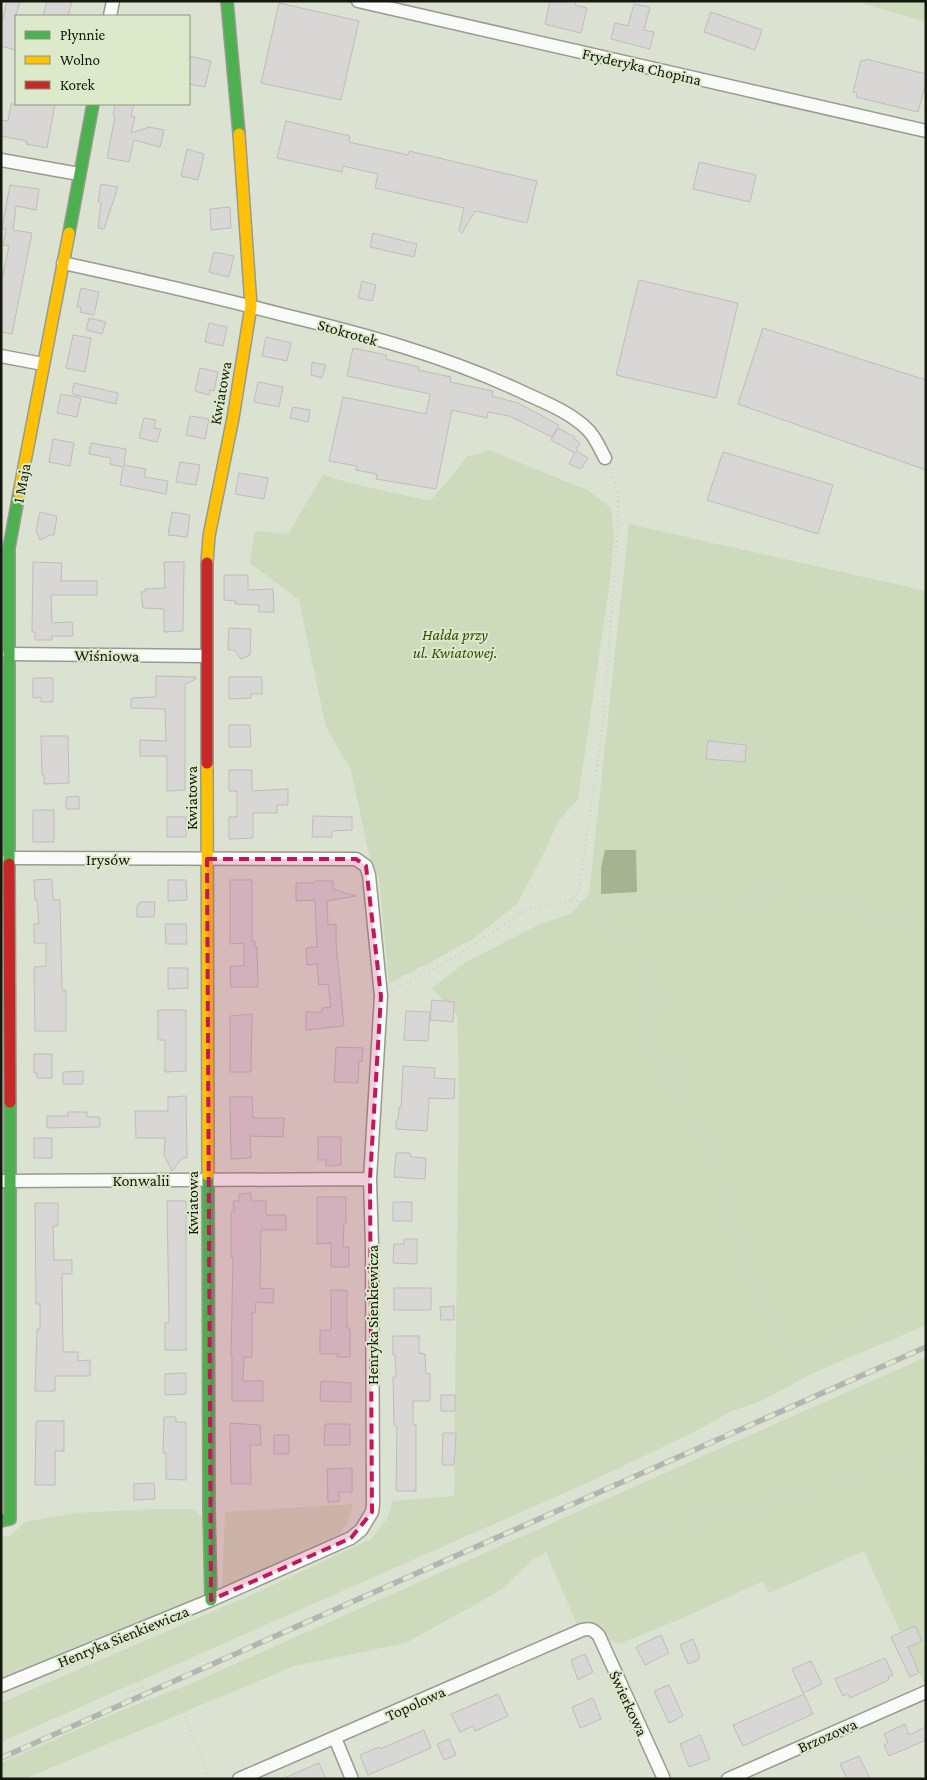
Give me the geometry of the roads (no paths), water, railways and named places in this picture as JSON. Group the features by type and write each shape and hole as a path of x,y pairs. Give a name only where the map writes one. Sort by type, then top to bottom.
{"street":[{"path":"110,15 112,1"},
{"name":"Kwiatowa","path":"211,1600 206,583 209,536 252,306 227,1"},
{"name":"Fryderyka Chopina","path":"358,1 926,131"},
{"name":"1 Maja","path":"1,1521 10,1519 6,1396 5,1181 5,966 10,858 5,755 9,654 5,548 43,364 93,105"},
{"path":"1,160 79,174"},
{"name":"Stokrotek","path":"63,263 252,306 349,331 433,356 490,377 574,418 589,430 605,458"},
{"path":"1,356 43,364"},
{"name":"Wiśniowa","path":"9,654 206,656"},
{"name":"Irysów","path":"10,858 207,859"},
{"name":"Henryka Sienkiewicza","path":"1,1686 211,1600 351,1538 361,1530 373,1508 370,1179 381,996 369,875 366,866 356,859 207,859"},
{"name":"Konwalii","path":"5,1181 370,1179"},
{"name":"Topolowa","path":"239,1779 582,1630 592,1629"},
{"name":"Świerkowa","path":"592,1629 598,1636 664,1779"},
{"name":"Brzozowa","path":"728,1779 926,1692"},
{"path":"335,1738 352,1779"}],"railway":[{"path":"1,1758 926,1347"}],"park label":[{"name":"Hałda przy ul. Kwiatowej.","path":"455,643"}]}
